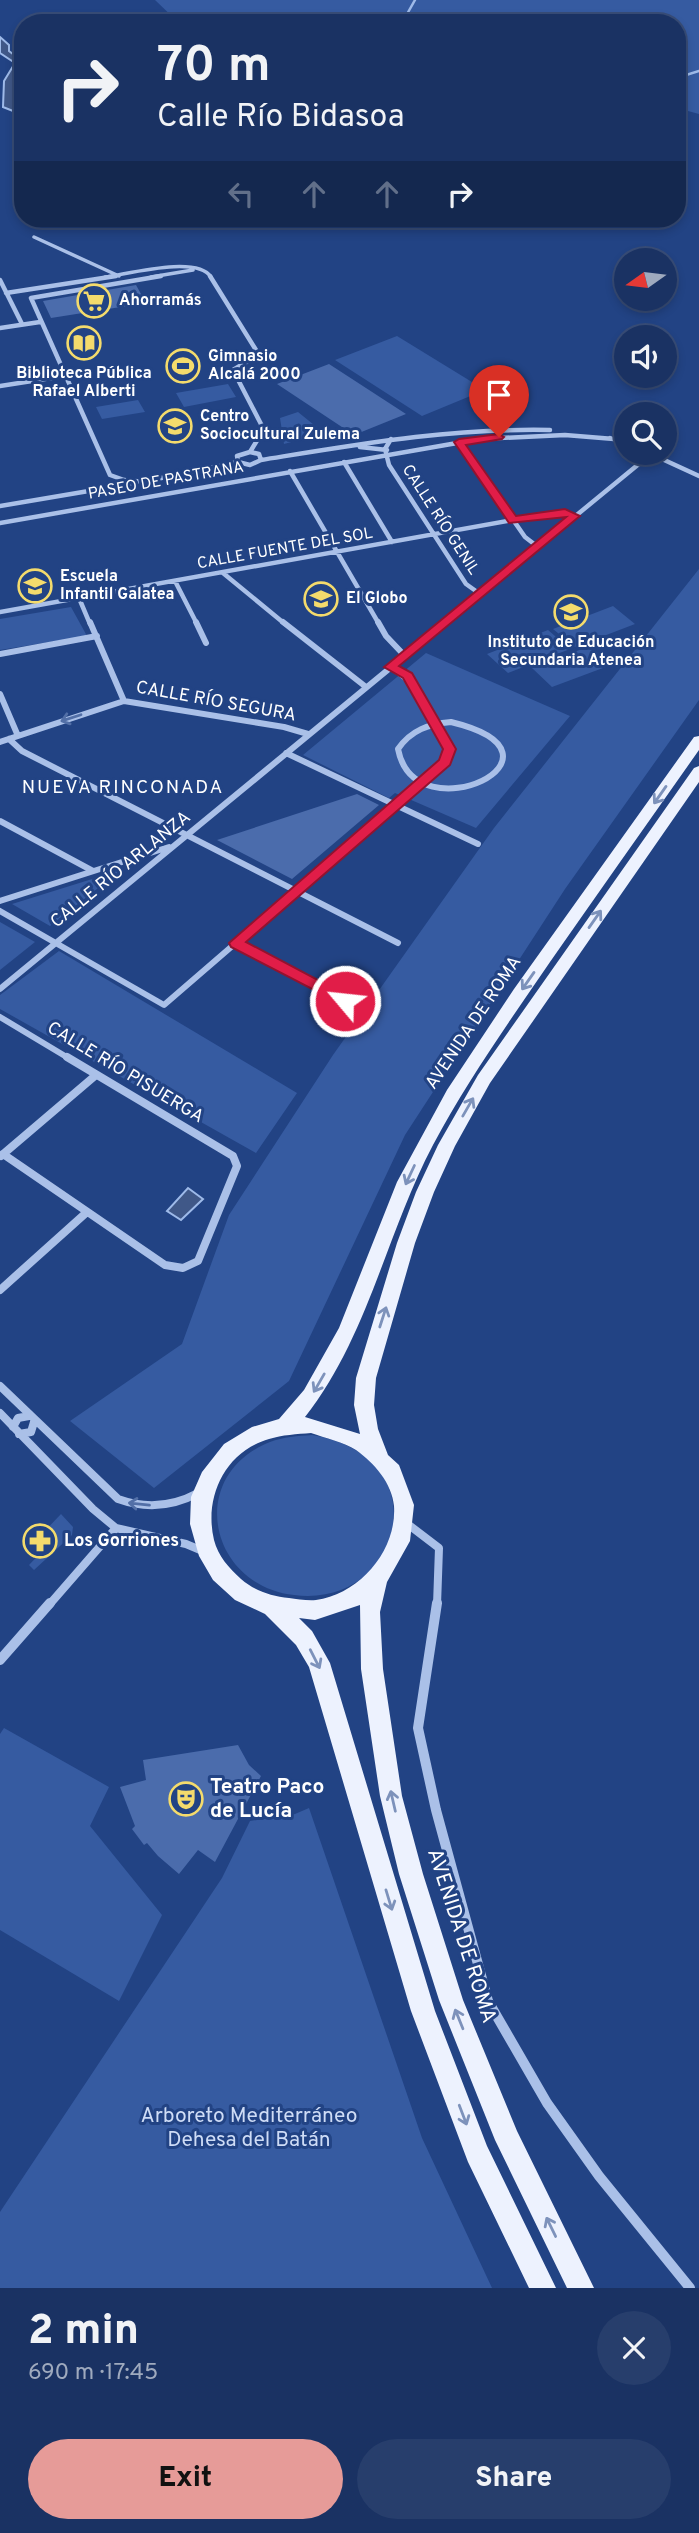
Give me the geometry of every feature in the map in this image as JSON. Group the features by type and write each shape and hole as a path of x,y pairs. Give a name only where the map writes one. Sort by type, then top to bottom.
{"main road":[{"name":"AVENIDA DE ROMA","path":"286,1426 309,1401 332,1361 357,1311 408,1179 463,1074 699,740"},
{"path":"379,1454 359,1440 337,1430 311,1425 286,1426 259,1434 235,1447 216,1467 203,1490 199,1511 199,1532 205,1553 221,1577 244,1595 272,1607 299,1610 326,1608 354,1597 377,1580 397,1553 405,1522 403,1497 394,1474 379,1454 369,1429 364,1405 366,1378 406,1243 425,1192 447,1144 491,1069 699,771"},
{"name":"AVENIDA DE ROMA","path":"377,1580 369,1612 372,1669 391,1796 411,1874 451,2000 508,2140 581,2288"},
{"path":"272,1607 304,1638 318,1663 424,2011 477,2153 543,2288"}],"street":[{"path":"34,237 119,276"},
{"path":"6,293 183,266 198,267 208,272 256,350 253,358 233,370 261,424 261,434 250,452"},
{"path":"158,270 162,275"},
{"path":"145,482 124,480 110,475 31,298 193,270 208,272"},
{"path":"131,274 136,280"},
{"path":"0,280 22,324"},
{"path":"0,328 40,322"},
{"path":"0,386 64,376"},
{"name":"PASEO DE PASTRANA","path":"0,506 145,482 238,462 250,465 261,460 431,434 517,429 592,433 614,439"},
{"path":"431,434 439,439 436,446"},
{"name":"PASEO DE PASTRANA","path":"349,447 397,453 459,442 541,435 614,439"},
{"path":"385,452 391,439"},
{"path":"459,442 529,542 538,547"},
{"path":"238,462 237,456 250,452 259,454 261,460"},
{"path":"319,452 331,457 328,464"},
{"name":"PASEO DE PASTRANA","path":"0,522 344,462 385,452"},
{"name":"CALLE RÍO GENIL","path":"385,452 466,584 480,594"},
{"path":"344,462 391,542"},
{"name":"CALLE RÍO ARLANZA","path":"0,989 637,465"},
{"path":"674,465 699,476"},
{"path":"290,471 386,636 404,655"},
{"path":"95,489 104,484 110,475"},
{"name":"CALLE FUENTE DEL SOL","path":"0,612 552,513 565,512 574,516"},
{"path":"223,573 366,687"},
{"path":"175,581 206,643"},
{"path":"79,598 124,701"},
{"path":"0,654 97,636"},
{"path":"0,911 164,1005 445,762 450,749 435,723 407,675 390,667"},
{"path":"0,694 18,736"},
{"name":"CALLE RÍO SEGURA","path":"0,742 124,701 284,727 308,734"},
{"path":"435,723 463,724 489,734 500,744 504,757 501,769 491,779 475,787 448,789 420,782 403,766 398,749 411,732 435,723"},
{"path":"9,739 22,751 186,835 201,840 398,943"},
{"path":"286,753 478,844"},
{"path":"0,821 93,872"},
{"path":"0,901 173,846"},
{"path":"236,943 345,1001"},
{"name":"CALLE RÍO PISUERGA","path":"0,1017 233,1156 237,1166 198,1261 189,1268 176,1269 165,1265 88,1212"},
{"path":"0,1290 88,1212 2,1156 96,1075"},
{"path":"0,1386 118,1499 127,1503 164,1506 182,1503 203,1490"},
{"path":"0,1413 93,1509 116,1528 186,1544 205,1553"},
{"path":"16,1431 18,1418 32,1419"},
{"path":"16,1431 31,1432 32,1419"},
{"path":"405,1522 439,1548 436,1617 418,1728 436,1810 488,2001 547,2103 599,2176 690,2288"},
{"path":"0,1660 116,1528"}],"green space":[{"path":"155,0 699,0 699,114 686,110 686,14 170,14"},
{"path":"397,336 485,390 422,416 335,360"},
{"path":"228,384 236,397 184,407 176,393"},
{"path":"138,400 145,412 102,419 96,407"},
{"path":"298,412 324,433 284,444 280,418"},
{"path":"699,569 699,700 565,889 405,1135 289,1381 154,1488 70,1421 182,1344 229,1215 333,1055 494,828"},
{"path":"613,606 635,624 575,647 553,629"},
{"path":"71,607 87,636 0,650 0,619"},
{"path":"548,630 570,649 508,673 487,654"},
{"path":"590,646 611,665 552,687 532,668"},
{"path":"426,653 570,716 476,828 395,793 389,798 303,755"},
{"path":"121,870 50,926 12,904"},
{"path":"0,922 35,942 0,970"},
{"path":"59,951 297,1093 256,1153 0,1009 0,995"},
{"path":"312,1435 353,1448 379,1471 392,1499 393,1528 382,1556 361,1579 331,1593 294,1595 265,1587 242,1572 226,1551 218,1527 218,1502 226,1478 243,1458 275,1440"},
{"path":"61,1514 73,1527 72,1535 34,1570 29,1565 48,1545 40,1536"},
{"path":"4,1728 109,1787 90,1826 162,1915 119,2001 0,1930 0,1734"},
{"name":"Arboreto Mediterráneo Dehesa del Batán","path":"309,1808 422,2138 492,2288 0,2288 0,2212 222,1878 250,1821 295,1814"}],"shaded area":[{"path":"0,37 9,45 14,62 0,53"},
{"path":"14,65 14,111 3,107 4,81"},
{"path":"188,1188 203,1199 181,1220 167,1211"}],"building":[{"name":"Ahorramás","path":"136,285 146,303 51,318 43,301"},
{"path":"329,364 406,414 354,435 277,384"},
{"path":"357,794 379,805 292,879 217,840"},
{"name":"Teatro Paco de Lucía","path":"238,1745 249,1765 261,1776 215,1862 198,1850 179,1874 147,1843 144,1845 132,1829 135,1826 120,1787 146,1780 143,1760"}],"waterway":[{"path":"407,14 415,0"},
{"path":"686,75 699,71"}],"place":[{"name":"Ahorramás","path":"94,301"},
{"name":"Biblioteca Pública Rafael Alberti","path":"84,343"},
{"name":"Gimnasio Alcalá 2000","path":"183,366"},
{"name":"Centro Sociocultural Zulema","path":"175,426"},
{"name":"Escuela Infantil Galatea","path":"35,586"},
{"name":"El Globo","path":"321,599"},
{"name":"Instituto de Educación Secundaria Atenea","path":"571,612"},
{"name":"Los Gorriones","path":"40,1541"},
{"name":"Teatro Paco de Lucía","path":"186,1799"}],"district":[{"name":"NUEVA RINCONADA","path":"123,788"}],"route":[{"path":"345,1001 236,943 445,762 450,749 422,700 407,675 390,667 574,516 565,512 513,520 459,442 499,437"}]}
